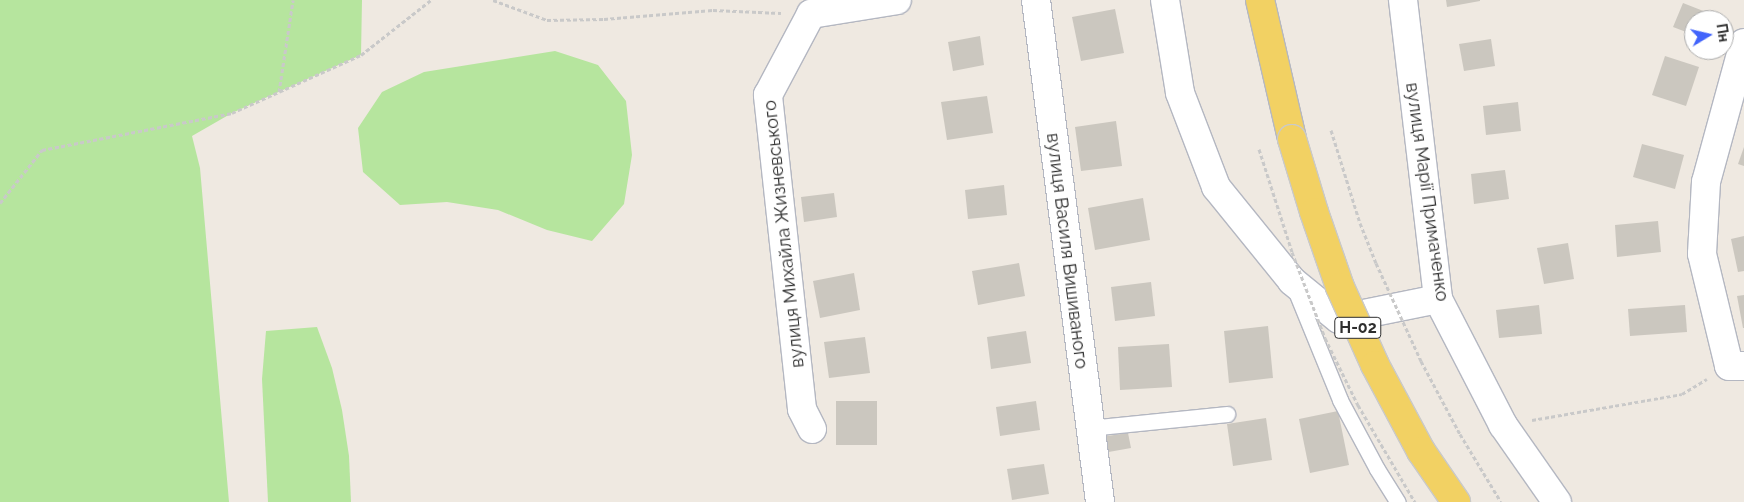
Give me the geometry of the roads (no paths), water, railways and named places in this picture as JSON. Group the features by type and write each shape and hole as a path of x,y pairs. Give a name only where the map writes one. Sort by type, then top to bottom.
{"main road":[{"name":"Н-02","path":"1260,0 1292,139 1314,212 1340,287 1375,365 1421,450 1456,502"}],"street":[{"name":"вулиця Михайла Жизневського","path":"812,429 802,409 768,95 811,14 897,0"},
{"name":"вулиця Василя Вишиваного","path":"1036,0 1100,502"},
{"path":"1164,0 1180,94 1216,187 1292,280 1339,319 1438,299"},
{"name":"вулиця Марії Примаченко","path":"1403,0 1438,299 1503,425 1557,502"},
{"path":"1736,366 1702,254 1702,245 1706,182 1744,43"}],"lane":[{"path":"1292,280 1340,400 1377,469 1398,502"},
{"path":"1090,428 1227,414"}]}
